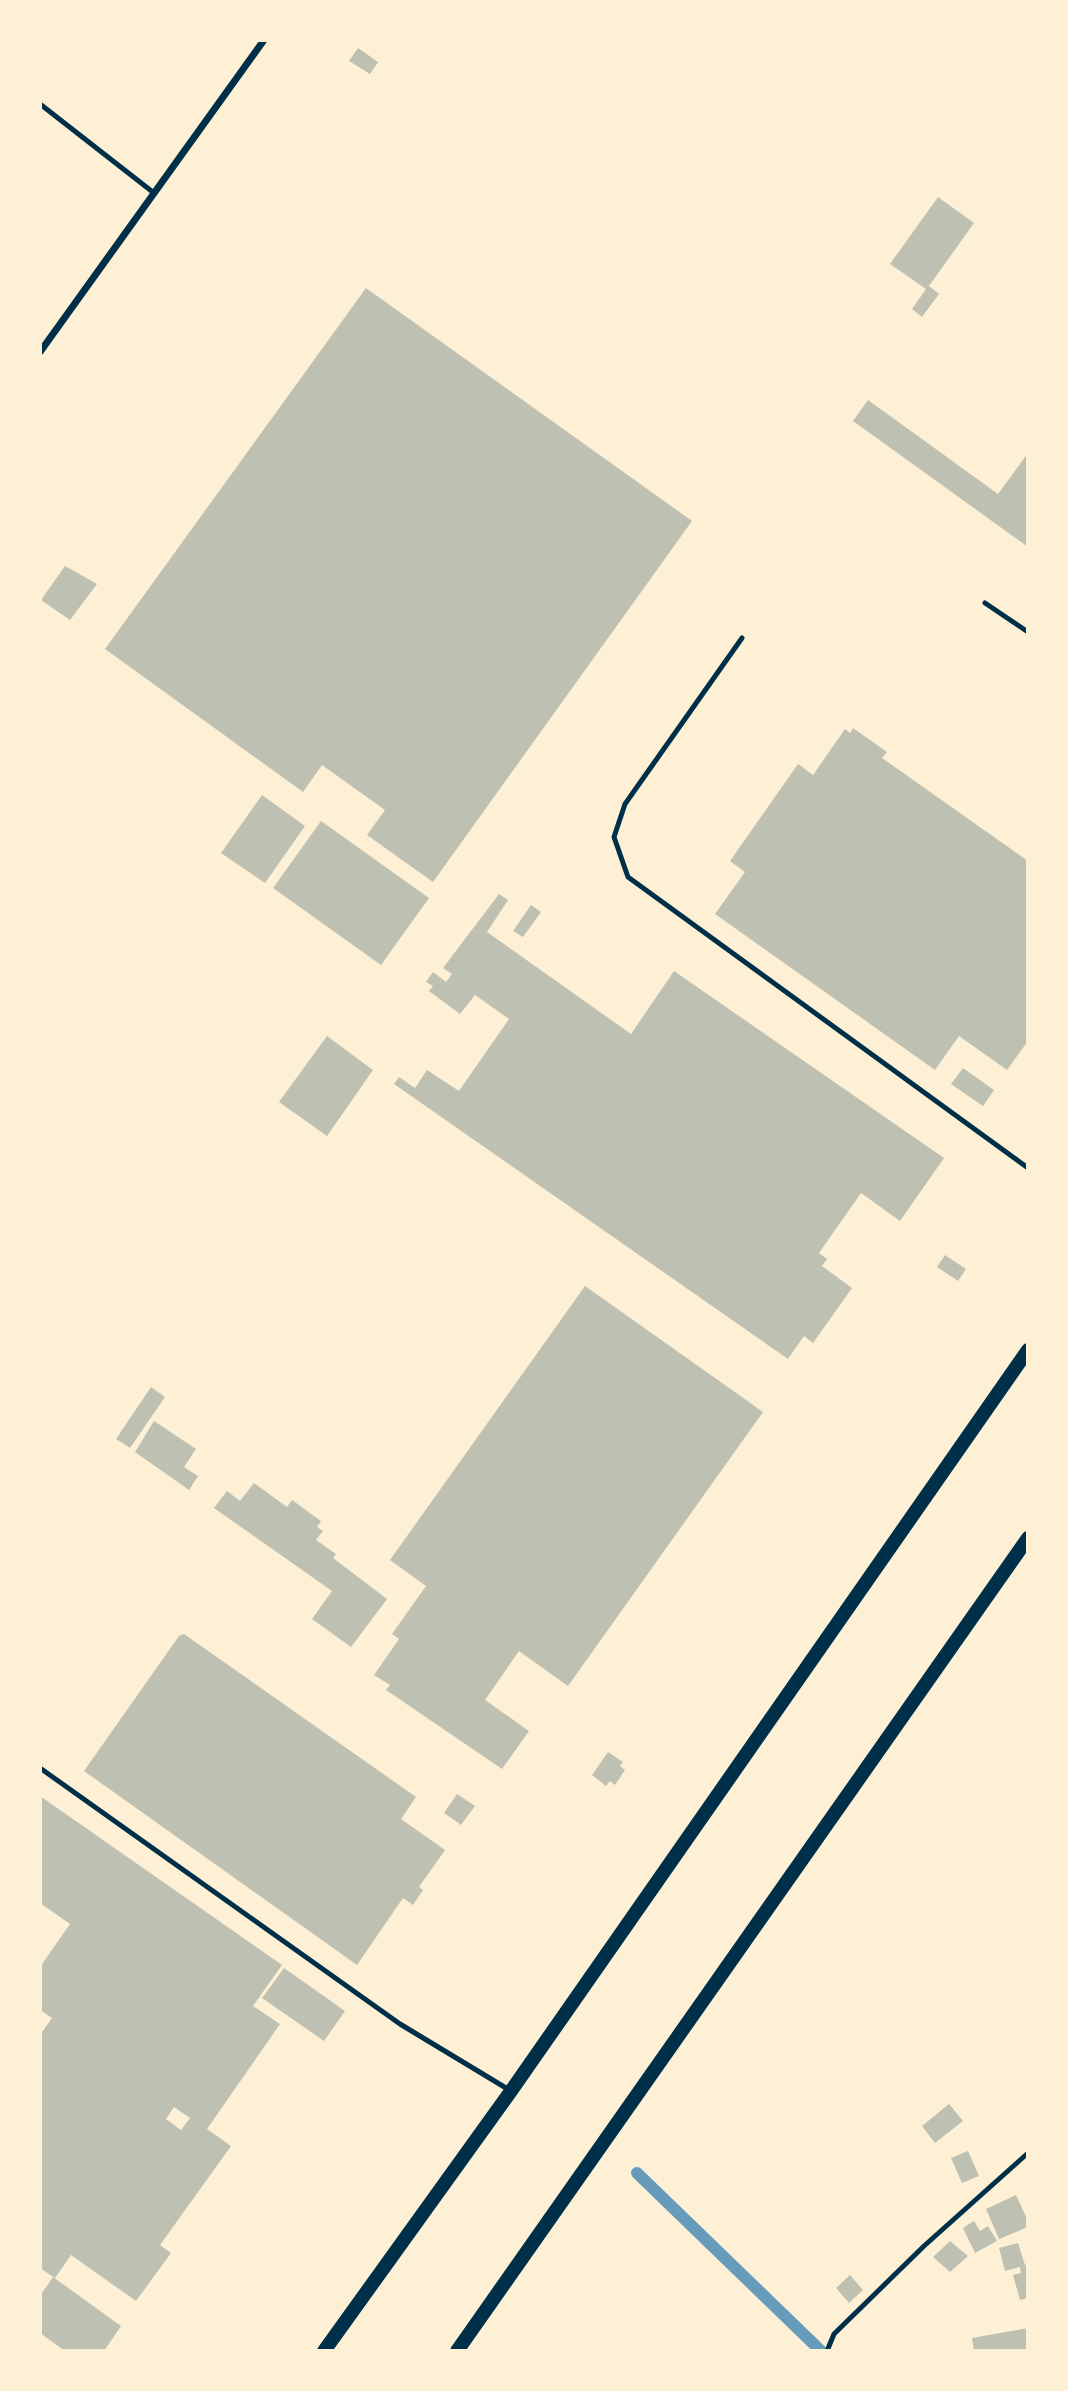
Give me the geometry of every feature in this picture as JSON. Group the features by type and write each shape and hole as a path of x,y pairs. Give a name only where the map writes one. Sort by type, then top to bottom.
{"main road":[{"path":"324,2351 512,2091 1028,1350"},
{"path":"457,2351 1028,1538"}],"street":[{"path":"40,352 264,40"}],"lane":[{"path":"40,104 154,193"},
{"path":"985,603 1028,632"},
{"path":"742,638 625,804 614,838 628,877 1028,1168"},
{"path":"40,1768 400,2024 512,2091"},
{"path":"827,2351 834,2334 924,2246 1028,2153"}],"building":[{"path":"358,48 378,62 370,74 349,61"},
{"path":"938,197 974,223 929,286 939,294 922,317 912,309 926,289 890,264"},
{"path":"366,288 692,521 433,882 367,835 385,810 322,765 303,792 105,649"},
{"path":"868,400 998,494 1028,453 1028,547 853,421"},
{"path":"65,566 97,584 70,620 41,600"},
{"path":"853,728 887,752 882,758 1028,861 1028,1041 1007,1070 959,1036 935,1070 715,914 745,872 730,861 798,764 813,775 845,729 850,733"},
{"path":"262,795 305,826 265,883 221,853"},
{"path":"321,821 429,898 381,965 273,888"},
{"path":"499,894 508,900 487,932 631,1034 674,971 944,1158 900,1221 861,1193 819,1253 827,1259 822,1266 852,1288 813,1343 804,1336 788,1359 394,1084 399,1077 415,1088 427,1070 459,1091 509,1019 475,995 460,1014 429,991 433,986 426,982 433,972 446,982 452,974 443,968"},
{"path":"531,905 541,912 523,937 513,931"},
{"path":"327,1036 373,1070 327,1136 279,1102"},
{"path":"963,1068 994,1090 983,1106 951,1084"},
{"path":"945,1255 966,1269 958,1281 937,1267"},
{"path":"585,1286 763,1412 568,1686 519,1651 485,1700 529,1731 502,1769 386,1690 390,1685 374,1675 399,1639 392,1634 426,1586 390,1560"},
{"path":"151,1387 165,1397 130,1448 116,1439"},
{"path":"154,1421 196,1449 184,1467 198,1476 189,1490 135,1452"},
{"path":"254,1483 287,1507 292,1500 321,1521 317,1527 323,1531 316,1540 336,1554 333,1558 387,1599 351,1647 312,1619 332,1591 214,1508 227,1491 240,1501"},
{"path":"184,1634 416,1797 401,1819 445,1850 419,1887 423,1890 413,1905 403,1898 357,1965 84,1771 179,1636"},
{"path":"608,1752 623,1762 620,1766 625,1770 615,1785 610,1781 606,1786 592,1775"},
{"path":"457,1794 475,1806 461,1825 444,1813"},
{"path":"40,1796 282,1965 253,2006 280,2024 207,2129 231,2146 160,2245 171,2253 136,2301 71,2255 55,2278 40,2268 40,2035 52,2018 40,2010 40,1967 70,1924 40,1903","holes":["174,2107 190,2118 181,2130 166,2119"]},
{"path":"284,1968 345,2011 324,2041 262,1998"},
{"path":"949,2104 963,2121 935,2143 922,2126"},
{"path":"968,2151 979,2176 962,2183 951,2158"},
{"path":"1016,2195 1028,2221 1028,2227 999,2239 986,2209"},
{"path":"974,2221 980,2231 988,2226 997,2241 975,2253 963,2228"},
{"path":"950,2241 968,2256 950,2272 933,2257"},
{"path":"1018,2243 1025,2265 1028,2264 1028,2298 1020,2300 1013,2275 1021,2273 1020,2267 1005,2271 999,2248"},
{"path":"850,2275 863,2290 849,2303 836,2288"},
{"path":"53,2277 121,2326 104,2351 65,2351 40,2333 40,2296"},
{"path":"1028,2328 1028,2351 974,2351 972,2338"}],"waterway":[{"path":"637,2173 821,2351"}]}
